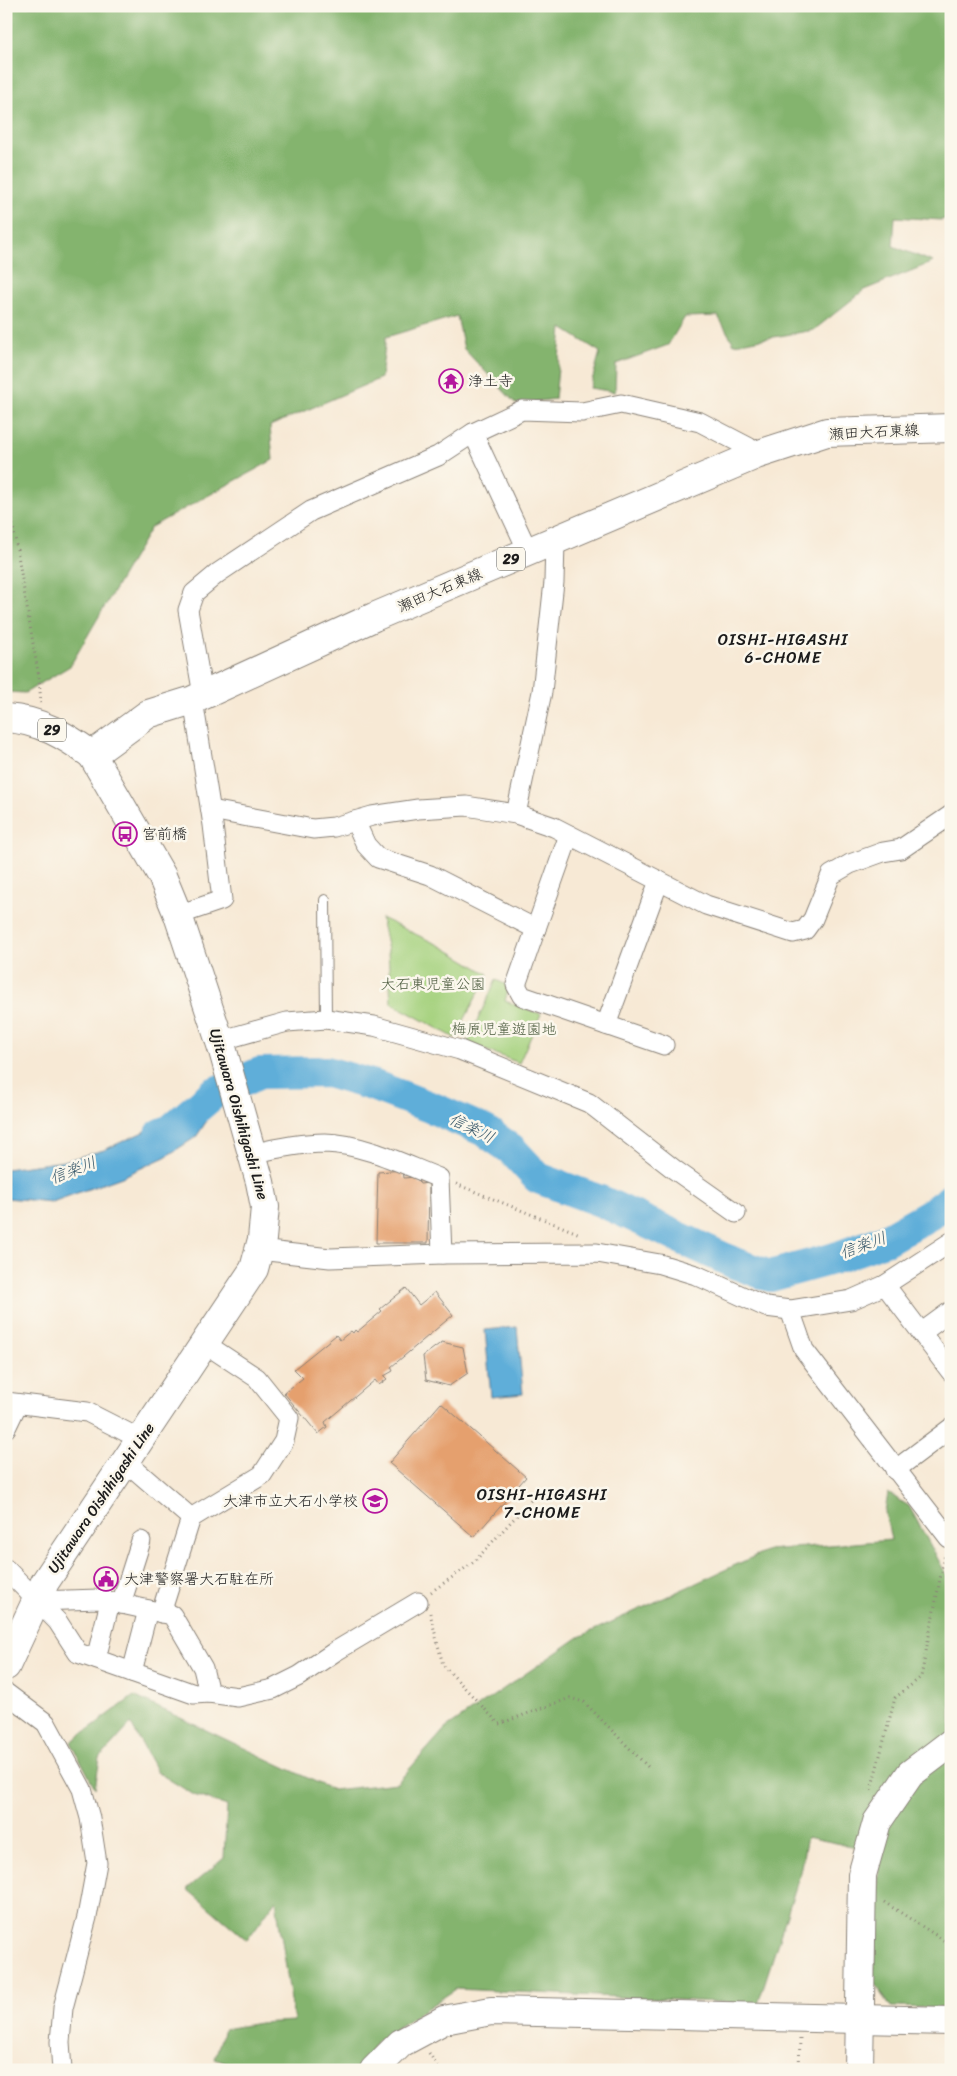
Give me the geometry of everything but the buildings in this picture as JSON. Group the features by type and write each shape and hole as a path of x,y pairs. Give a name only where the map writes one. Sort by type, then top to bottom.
{"main road":[{"name":"瀬田大石東線","path":"92,756 148,714 198,697 528,551 756,455 827,432 951,428"},
{"name":"29","path":"6,718 43,725 72,740 92,756"},
{"name":"Ujitawara Oishihigashi Line","path":"6,1666 45,1582 254,1270 262,1239 265,1207 250,1147 221,1046 178,915 162,876 92,756"},
{"path":"859,2070 862,1875 877,1822 910,1774 951,1743"},
{"path":"374,2070 401,2043 444,2020 490,2011 951,2021"}],"street":[{"path":"178,915 222,900 188,610 194,593 218,573 311,511 438,456 472,433 522,410 582,412 621,404 700,422 748,447 756,455"},
{"path":"472,433 528,551"},
{"path":"516,814 542,692 554,582 555,540"},
{"path":"211,810 314,829 334,827 372,816 418,809 466,806 516,814 554,827 706,906 793,933 806,930 813,919 831,875 850,864 883,852 901,849 951,815"},
{"path":"356,821 366,845 378,858 430,875 536,929"},
{"path":"569,835 516,986 522,996 664,1045"},
{"path":"606,1025 659,881"},
{"path":"221,1046 287,1022 326,1019 374,1026 460,1050 589,1103 674,1170 736,1213"},
{"path":"250,1147 282,1147 325,1143 351,1146 439,1178 442,1254"},
{"path":"259,1250 330,1258 442,1254 597,1253 660,1264 696,1275 766,1307 790,1310 851,1300 885,1285 951,1242"},
{"path":"885,1285 951,1372"},
{"path":"790,1310 804,1350 895,1470 950,1537"},
{"path":"922,1333 951,1311"},
{"path":"132,1672 191,1518 262,1475 284,1441 289,1418 257,1378 204,1344"},
{"path":"6,1428 12,1404 88,1412 133,1450 191,1518"},
{"path":"895,1470 951,1428"},
{"path":"96,1659 140,1541"},
{"path":"6,1569 58,1622 78,1653 194,1694 209,1693 238,1697 273,1689 299,1676 336,1651 418,1602"},
{"path":"36,1601 99,1599 172,1615 203,1668 209,1693"},
{"path":"6,1693 46,1723 82,1790 90,1818 97,1863 87,1917 63,2008 60,2042 62,2070"}],"lane":[{"path":"325,900 326,1019"}],"path":[{"path":"6,485 39,678 43,725"},
{"path":"439,1178 581,1234 597,1253"},
{"path":"418,1602 474,1562 542,1488"},
{"path":"877,1822 870,1792 895,1698 921,1677 950,1537"},
{"path":"418,1602 429,1607 443,1665 499,1724 570,1698 584,1702 648,1767"},
{"path":"862,1889 948,1943 951,1941"},
{"path":"799,2070 801,2017"}],"green space":[{"path":"6,6 951,6 951,218 941,220 895,217 893,246 933,262 864,290 814,330 734,344 718,316 685,317 668,345 616,364 615,392 590,388 600,352 562,328 555,399 516,404 464,349 457,316 386,337 381,378 270,426 273,460 151,527 70,666 25,693 6,692"},
{"name":"大石東児童公園","path":"381,918 443,947 488,974 455,1038 391,1003 388,950"},
{"name":"梅原児童遊園地","path":"496,980 509,986 505,1001 541,1014 519,1063 467,1043"},
{"path":"888,1493 909,1506 951,1583 951,2008 891,2007 873,1980 880,1852 807,1837 799,1877 758,2004 456,1989 377,2041 359,2070 287,2070 278,2065 254,2069 215,2058 224,2029 259,2023 294,2021 276,1900 247,1940 187,1889 224,1858 227,1806 194,1795 157,1772 131,1724 100,1758 95,1788 71,1742 134,1696 333,1790 397,1783 445,1729 579,1637 768,1550 891,1540 885,1512"}],"water":[{"path":"202,1105 206,1122 196,1137 165,1157 122,1177 52,1202 6,1198 6,1169 64,1161 104,1150"},
{"path":"517,1327 523,1394 491,1397 485,1330"}],"waterway":[{"name":"信楽川","path":"161,1134 171,1130 214,1093 260,1073 327,1072 372,1085 435,1109 485,1131 511,1149 538,1178 603,1202 734,1263 770,1276 832,1259 885,1240 934,1212 951,1199"}],"place":[{"name":"浄土寺","path":"451,381"},
{"name":"宮前橋","path":"125,834"},
{"name":"大津市立大石小学校","path":"375,1501"},
{"name":"大津警察署大石駐在所","path":"106,1579"}],"district":[{"name":"OISHI-HIGASHI 6-CHOME","path":"783,648"},
{"name":"OISHI-HIGASHI 7-CHOME","path":"542,1503"}]}
